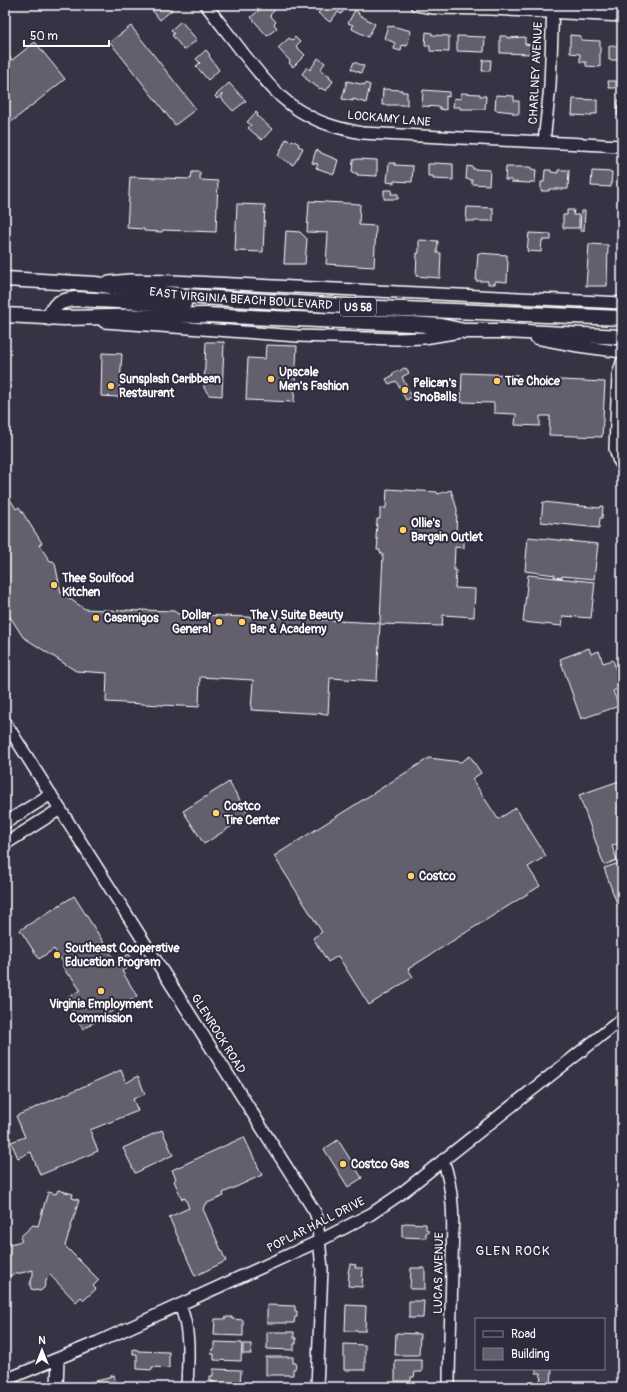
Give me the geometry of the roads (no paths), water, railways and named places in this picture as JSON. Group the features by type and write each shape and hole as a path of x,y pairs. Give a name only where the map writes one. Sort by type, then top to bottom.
{"main road":[{"name":"EAST VIRGINIA BEACH BOULEVARD","path":"5,279 95,284 207,298 378,308 622,318"},
{"path":"49,318 54,306 62,301 74,299 181,304 194,303 207,298"},
{"name":"EAST VIRGINIA BEACH BOULEVARD","path":"5,315 49,318 205,315 412,324 441,326 464,331 506,331 622,337"}],"street":[{"name":"LOCKAMY LANE","path":"206,5 273,90 289,104 306,115 341,129 362,133 622,146"},
{"path":"416,5 434,8 552,9 622,16"},
{"name":"CHARLNEY AVENUE","path":"544,142 550,86 552,9"},
{"path":"95,284 129,280 172,281 622,303"},
{"path":"506,331 578,346 622,352"},
{"path":"622,362 618,375 615,448 618,459 622,465"},
{"name":"GLENROCK ROAD","path":"5,722 315,1212 317,1218 322,1269 317,1387"},
{"path":"5,823 51,794"},
{"path":"5,844 60,809"},
{"name":"POPLAR HALL DRIVE","path":"5,1380 58,1359 180,1306 250,1272 345,1229 399,1195 622,1019"},
{"name":"LUCAS AVENUE","path":"443,1160 449,1176 453,1224 449,1387"},
{"path":"180,1306 187,1328 187,1387"},
{"path":"57,1387 58,1359"}],"place":[{"name":"Upscale Men's Fashion","path":"271,379"},
{"name":"Tire Choice","path":"497,381"},
{"name":"Sunsplash Caribbean Restaurant","path":"111,386"},
{"name":"Pelican's SnoBalls","path":"405,390"},
{"name":"Ollie's Bargain Outlet","path":"403,530"},
{"name":"Thee Soulfood Kitchen","path":"54,585"},
{"name":"Casamigos","path":"96,618"},
{"name":"Dollar General","path":"219,622"},
{"name":"The V Suite Beauty Bar & Academy","path":"242,622"},
{"name":"Costco Tire Center","path":"216,813"},
{"name":"Costco","path":"411,876"},
{"name":"Southeast Cooperative Education Program","path":"57,955"},
{"name":"Virginia Employment Commission","path":"101,991"},
{"name":"Costco Gas","path":"343,1164"}],"district":[{"name":"GLEN ROCK","path":"513,1251"}]}
